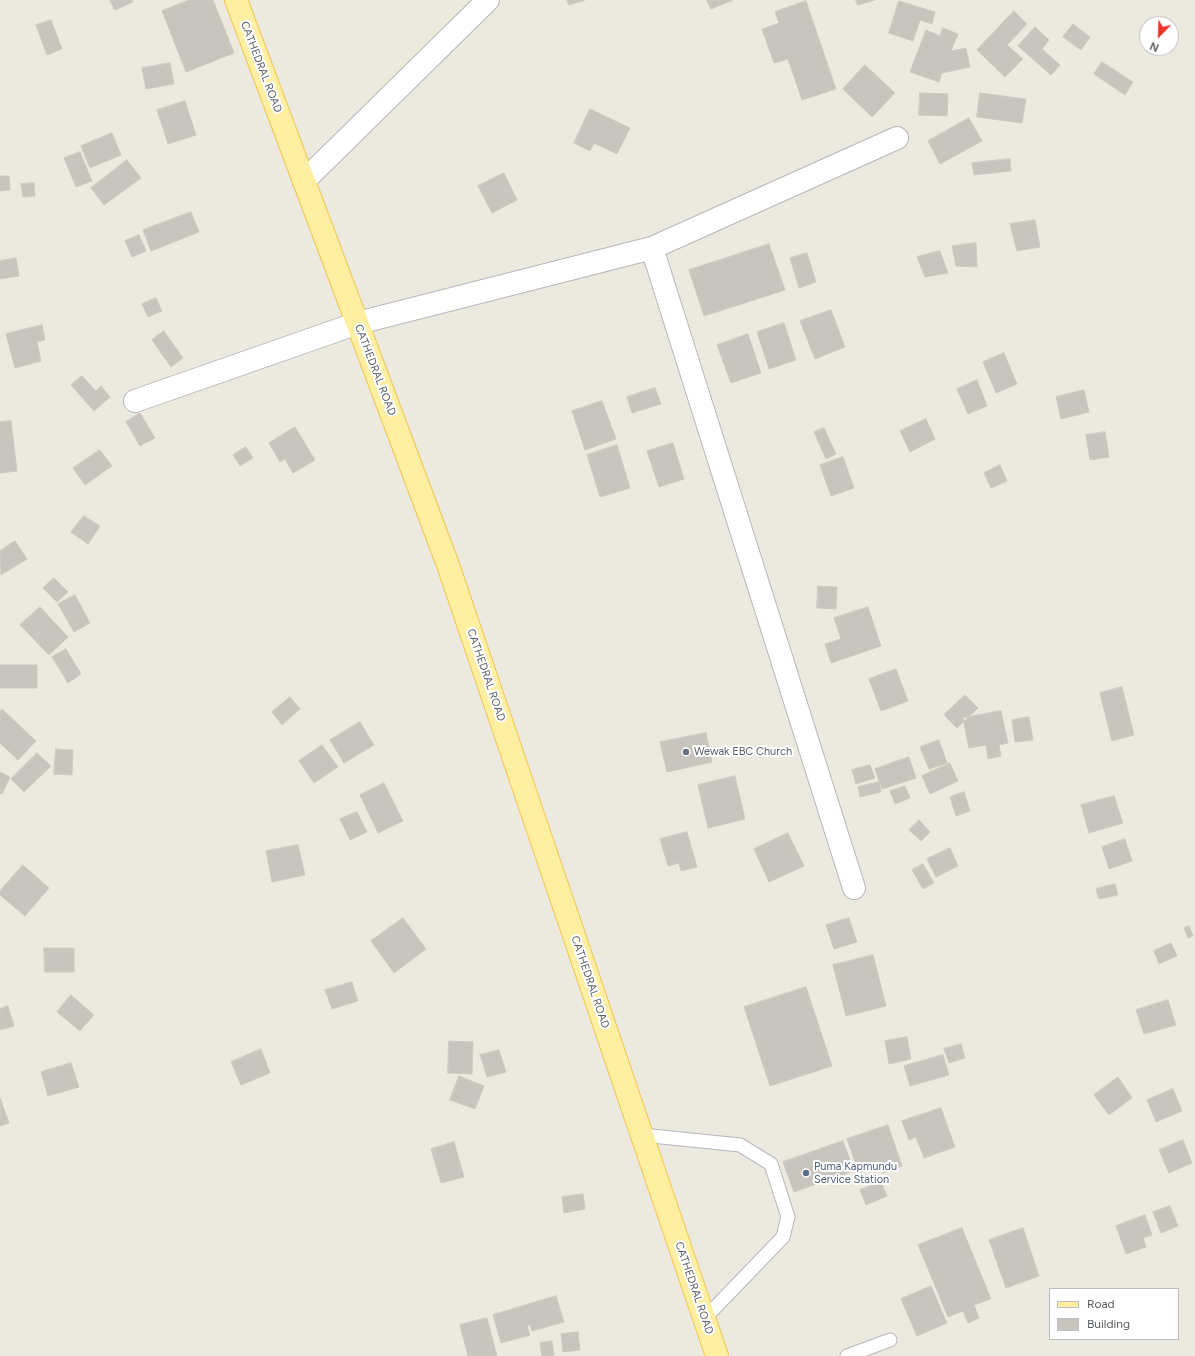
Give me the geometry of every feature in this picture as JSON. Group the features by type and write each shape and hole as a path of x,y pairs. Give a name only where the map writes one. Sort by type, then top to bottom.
{"main road":[{"name":"CATHEDRAL ROAD","path":"236,0 448,565 717,1356"}],"street":[{"path":"304,180 488,0"},
{"path":"135,401 358,323 652,248 897,138"},
{"path":"652,248 854,888"}],"lane":[{"path":"642,1135 740,1145 771,1164 788,1217 783,1237 704,1319"},
{"path":"847,1356 890,1340"}],"building":[{"path":"110,0 132,0 133,2 115,10"},
{"path":"189,0 213,0 234,53 186,72 162,11"},
{"path":"567,0 585,0 569,5"},
{"path":"707,0 733,0 711,9"},
{"path":"856,0 875,0 858,5"},
{"path":"806,1 836,89 802,100 788,59 774,63 762,29 779,23 775,12"},
{"path":"899,1 935,12 932,24 920,20 913,41 889,33"},
{"path":"1014,11 1027,24 1007,45 1023,59 1005,77 977,50"},
{"path":"51,20 62,49 47,55 36,25"},
{"path":"1073,24 1090,37 1081,50 1063,37"},
{"path":"1035,27 1049,40 1042,49 1060,65 1051,75 1018,46"},
{"path":"943,28 958,34 951,51 966,48 970,67 942,73 939,82 910,72 926,30 940,36"},
{"path":"1102,62 1133,82 1125,95 1094,74"},
{"path":"170,63 174,84 146,89 142,68"},
{"path":"865,65 895,93 872,117 843,89"},
{"path":"920,93 948,94 947,116 919,115"},
{"path":"980,93 1026,99 1022,123 977,117"},
{"path":"185,101 196,135 168,144 157,110"},
{"path":"590,109 630,128 617,154 594,143 590,151 574,143"},
{"path":"969,118 982,141 940,164 928,141"},
{"path":"112,133 121,155 90,168 81,146"},
{"path":"80,152 92,181 76,187 64,158"},
{"path":"1010,159 1011,171 974,175 972,163"},
{"path":"127,160 141,178 104,205 91,188"},
{"path":"504,173 517,200 492,213 478,186"},
{"path":"0,176 9,176 10,190 0,191"},
{"path":"34,183 35,196 23,197 21,184"},
{"path":"191,212 199,232 151,251 143,230"},
{"path":"1035,220 1040,247 1017,251 1010,224"},
{"path":"139,235 146,251 132,257 125,241"},
{"path":"976,243 977,267 956,266 952,246"},
{"path":"769,244 785,290 704,316 689,270"},
{"path":"940,251 948,273 925,277 917,257"},
{"path":"807,253 816,282 799,288 790,258"},
{"path":"16,258 19,276 0,279 0,261"},
{"path":"156,298 162,311 148,317 142,304"},
{"path":"831,310 845,347 815,359 800,321"},
{"path":"784,323 796,360 769,369 757,332"},
{"path":"42,325 45,340 37,342 41,361 15,368 6,334"},
{"path":"164,331 183,358 171,367 152,340"},
{"path":"748,334 761,373 731,383 717,345"},
{"path":"1004,353 1017,384 996,393 983,362"},
{"path":"82,376 96,391 101,386 110,397 94,411 71,385"},
{"path":"977,380 987,406 968,414 957,389"},
{"path":"655,388 661,404 632,413 627,397"},
{"path":"1084,390 1089,412 1061,419 1056,397"},
{"path":"602,401 616,439 585,450 572,411"},
{"path":"140,413 155,438 140,446 126,422"},
{"path":"926,419 935,439 910,452 900,431"},
{"path":"11,421 17,471 0,473 0,422"},
{"path":"295,427 315,460 293,473 285,459 280,462 269,443"},
{"path":"824,428 836,454 826,459 814,432"},
{"path":"1105,432 1109,457 1090,460 1086,435"},
{"path":"673,443 684,479 659,487 647,451"},
{"path":"617,445 630,488 600,497 587,455"},
{"path":"246,447 253,458 240,466 233,455"},
{"path":"100,450 112,466 85,485 73,468"},
{"path":"843,457 854,488 831,496 820,465"},
{"path":"1000,465 1007,481 991,488 984,473"},
{"path":"84,516 100,526 88,544 71,532"},
{"path":"15,541 27,559 1,575 0,551"},
{"path":"54,578 68,592 57,602 43,588"},
{"path":"818,586 837,587 836,609 817,608"},
{"path":"75,595 90,623 74,632 58,604"},
{"path":"40,607 68,637 49,655 20,625"},
{"path":"868,607 881,646 831,663 825,644 841,639 834,618"},
{"path":"66,649 81,674 68,683 52,657"},
{"path":"0,665 37,665 37,688 0,688"},
{"path":"896,669 908,701 881,711 869,679"},
{"path":"1122,687 1134,735 1112,741 1100,693"},
{"path":"965,695 978,708 957,728 944,715"},
{"path":"290,697 300,709 282,725 272,712"},
{"path":"2,709 36,741 18,760 0,743 0,711"},
{"path":"1001,711 1008,743 999,745 1001,756 988,759 986,745 969,748 963,718"},
{"path":"1029,717 1033,740 1015,742 1012,720"},
{"path":"360,722 374,745 344,763 330,740"},
{"name":"Wewak EBC Church","path":"706,733 712,762 667,772 660,742"},
{"path":"939,740 947,763 929,769 920,747"},
{"path":"322,745 338,767 314,783 299,761"},
{"path":"56,749 73,750 72,775 54,774"},
{"path":"37,753 51,766 24,792 11,779"},
{"path":"909,757 916,778 882,789 875,769"},
{"path":"950,763 958,781 930,794 922,776"},
{"path":"870,765 875,778 856,784 852,770"},
{"path":"0,772 10,777 2,794 0,793"},
{"path":"735,776 745,819 708,828 698,785"},
{"path":"879,782 881,792 860,797 858,787"},
{"path":"384,783 403,821 378,833 360,795"},
{"path":"905,786 910,798 895,804 890,791"},
{"path":"964,792 970,811 956,816 950,797"},
{"path":"1114,796 1123,823 1089,833 1081,805"},
{"path":"357,812 367,832 350,840 340,819"},
{"path":"919,820 930,832 921,841 909,830"},
{"path":"687,832 697,867 681,871 679,863 668,866 660,839"},
{"path":"788,833 804,866 769,882 754,849"},
{"path":"1125,839 1132,861 1109,869 1102,847"},
{"path":"298,845 305,875 272,882 266,851"},
{"path":"950,848 958,866 936,877 927,859"},
{"path":"923,864 934,883 923,889 912,870"},
{"path":"23,865 49,888 25,916 0,895 0,891"},
{"path":"1115,884 1118,895 1099,899 1096,889"},
{"path":"403,918 426,949 394,973 371,941"},
{"path":"849,918 857,942 834,949 826,925"},
{"path":"1189,926 1193,936 1188,938 1184,928"},
{"path":"1171,943 1177,956 1159,964 1154,951"},
{"path":"44,948 74,948 74,972 45,972"},
{"path":"873,955 886,1006 846,1016 833,965"},
{"path":"352,982 358,1001 332,1009 325,990"},
{"path":"806,987 832,1066 770,1086 744,1007"},
{"path":"71,995 94,1015 80,1031 57,1012"},
{"path":"1168,1000 1176,1025 1144,1034 1136,1010"},
{"path":"8,1006 14,1026 0,1030 0,1009"},
{"path":"907,1037 911,1059 889,1064 885,1041"},
{"path":"449,1041 473,1042 472,1074 448,1073"},
{"path":"961,1044 965,1058 949,1063 944,1049"},
{"path":"261,1049 270,1073 241,1085 231,1062"},
{"path":"499,1050 506,1072 487,1077 480,1055"},
{"path":"943,1055 949,1075 910,1086 904,1066"},
{"path":"71,1063 79,1087 48,1096 41,1072"},
{"path":"459,1076 484,1086 475,1109 450,1100"},
{"path":"1118,1077 1132,1098 1109,1115 1094,1095"},
{"path":"1173,1089 1182,1111 1156,1122 1147,1100"},
{"path":"0,1098 9,1123 0,1126"},
{"path":"941,1108 955,1147 924,1158 916,1137 909,1140 902,1121"},
{"path":"888,1125 902,1166 883,1173 881,1166 859,1173 847,1139"},
{"path":"1183,1140 1192,1163 1169,1173 1159,1150"},
{"path":"843,1141 854,1171 794,1192 783,1162"},
{"path":"454,1142 464,1177 441,1183 431,1149"},
{"path":"881,1182 887,1196 866,1205 860,1190"},
{"path":"583,1194 585,1209 564,1213 562,1197"},
{"path":"1170,1206 1178,1226 1161,1233 1153,1212"},
{"path":"1145,1215 1152,1235 1143,1238 1146,1247 1126,1254 1116,1226"},
{"path":"962,1228 991,1299 974,1305 979,1318 968,1323 963,1311 948,1317 918,1245"},
{"path":"1023,1228 1039,1276 1006,1288 989,1240"},
{"path":"931,1286 947,1323 917,1336 901,1299"},
{"path":"556,1296 564,1322 532,1331 530,1325 527,1326 530,1335 501,1343 493,1315"},
{"path":"487,1318 497,1356 468,1356 460,1325"},
{"path":"578,1332 580,1350 563,1352 561,1334"},
{"path":"552,1341 554,1356 542,1356 540,1343"}],"place":[{"name":"Wewak EBC Church","path":"686,752"},
{"name":"Puma Kapmundu Service Station","path":"806,1173"}]}
